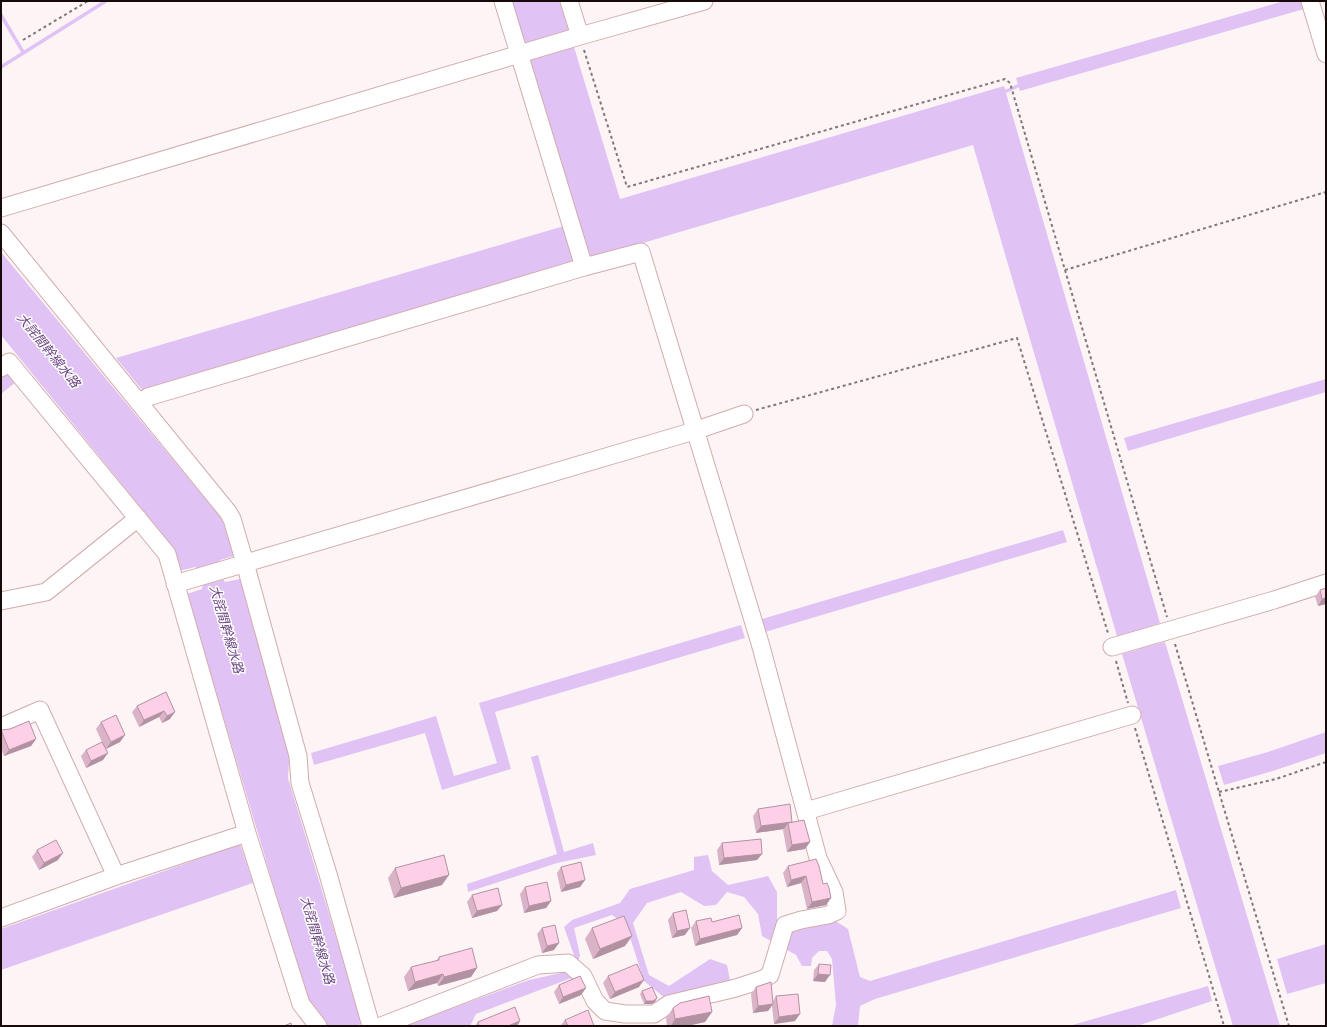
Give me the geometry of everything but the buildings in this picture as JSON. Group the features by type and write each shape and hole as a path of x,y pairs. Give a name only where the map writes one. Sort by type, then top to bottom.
{"street":[{"path":"503,1 584,267"},
{"path":"569,1 580,36"},
{"path":"1,208 580,36 704,1"},
{"path":"1310,1 1326,54"},
{"path":"1,233 228,512 232,519 298,756 300,782 371,1026"},
{"path":"138,403 148,397 584,267 641,252 694,431 760,643 818,858 834,892 837,911 828,915 801,920 785,925 770,975 763,979 736,988 669,1004 657,1020 605,1011 595,1001 582,976 568,963 538,965 381,1026"},
{"path":"4,361 167,554 247,833 300,1004 318,1026"},
{"path":"175,584 694,431 744,414"},
{"path":"1,601 46,592 138,518"},
{"path":"1112,647 1172,631 1326,583"},
{"path":"1,727 40,710 116,876"},
{"path":"806,811 1132,715"},
{"path":"1,918 116,876 247,833"}],"path":[{"path":"23,40 88,1"},
{"path":"580,36 626,187 1005,79 1010,83 1289,1026"},
{"path":"1065,270 1326,192"},
{"path":"744,414 1017,338 1112,647 1224,1026"},
{"path":"1219,792 1276,779 1326,762"}],"water":[{"path":"511,1 562,1 570,32 524,45"},
{"path":"1284,1 1301,1 1304,9 1020,91 1016,78"},
{"path":"574,47 620,199 1004,86 1160,623 1143,629 1148,646 1165,642 1280,1026 1233,1026 1122,654 1140,649 1135,631 1117,636 973,145 589,259 528,61"},
{"path":"564,226 575,264 143,391 116,358"},
{"name":"大詫間幹線水路","path":"1,252 222,519 234,556 220,560 219,566 199,571 195,567 179,571 172,546 1,335"},
{"path":"8,371 17,381 1,394 1,377"},
{"path":"1326,379 1326,392 1128,451 1124,438"},
{"path":"1063,530 1067,542 765,632 762,619"},
{"name":"大詫間幹線水路","path":"222,577 225,582 240,579 290,747 288,778 362,1023 357,1026 326,1026 308,1002 187,594 202,589 203,582"},
{"path":"741,625 745,638 495,712 511,769 442,790 425,733 314,765 311,753 436,716 454,776 497,763 479,703"},
{"path":"1326,732 1326,753 1276,770 1224,785 1218,766 1268,752"},
{"path":"538,755 564,852 593,843 596,855 557,863 468,892 467,884 557,854 531,757"},
{"path":"240,844 253,883 1,970 1,929"},
{"path":"708,855 712,871 728,885 768,876 777,892 777,927 834,920 848,929 860,977 870,981 1176,890 1181,908 875,999 860,1006 858,1026 832,1026 836,1005 832,959 827,951 819,951 812,958 811,966 802,966 796,955 762,936 758,914 744,897 727,892 716,905 704,906 681,892 647,903 633,923 649,975 669,986 710,959 727,965 730,980 665,998 644,981 626,925 612,915 574,928 580,955 574,977 476,1014 470,1026 405,1026 529,980 570,971 575,958 564,927 572,920 620,903 630,889 694,870 694,857"},
{"path":"1326,944 1326,983 1287,994 1277,959"},
{"path":"1208,986 1212,1001 1137,1026 1069,1026"}],"waterway":[{"path":"1,67 106,1"},
{"path":"1,15 23,52"},
{"path":"1002,93 1022,84"}]}
